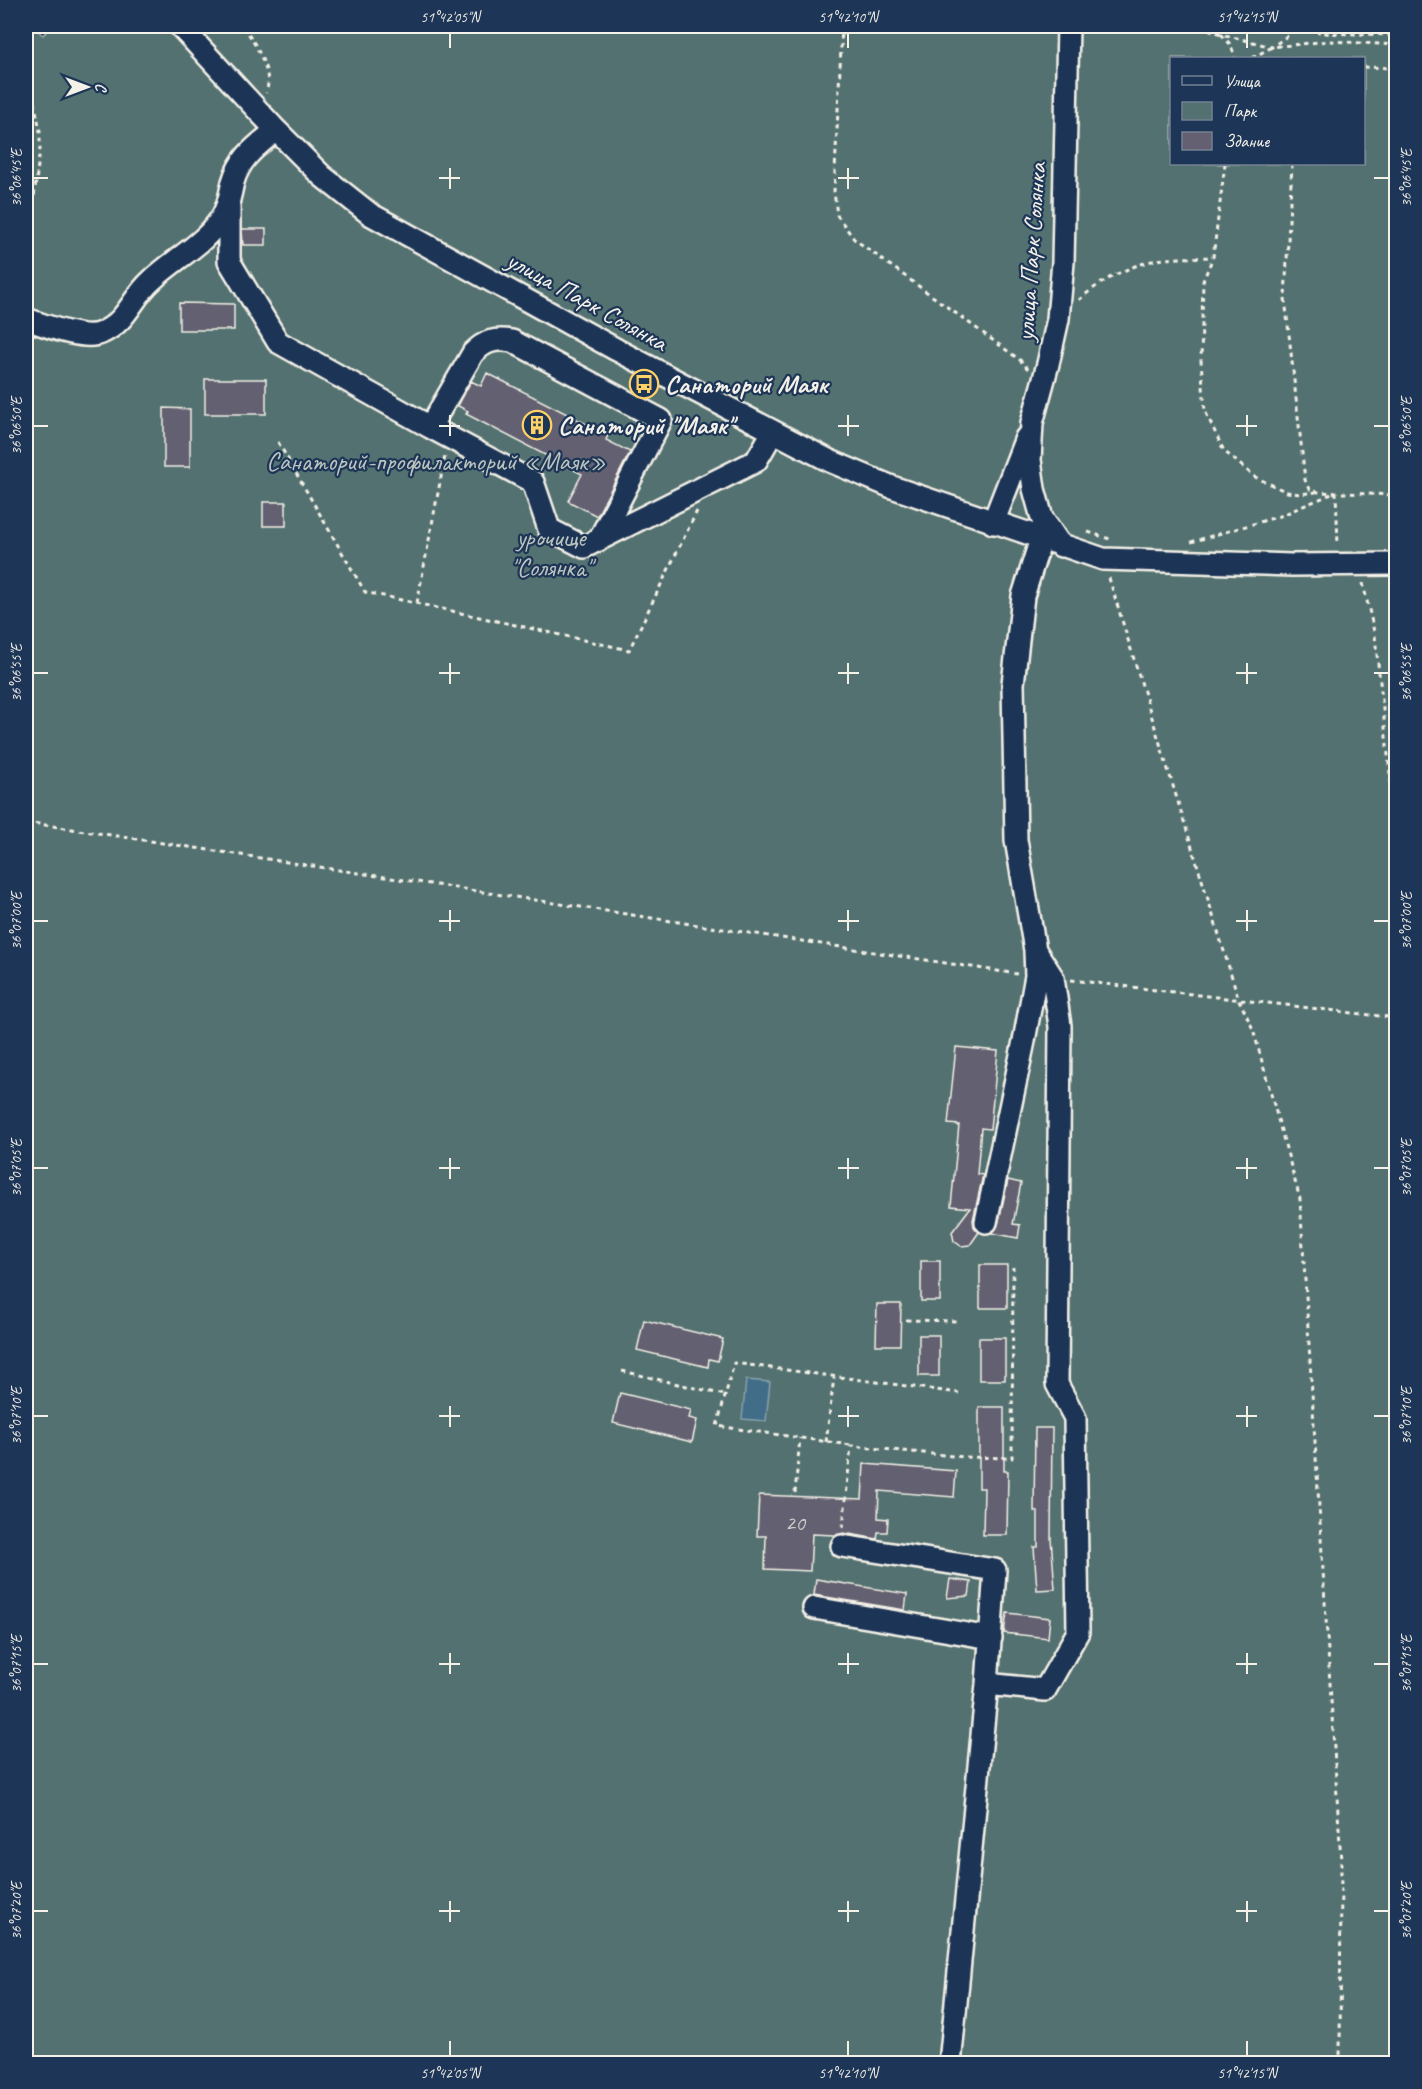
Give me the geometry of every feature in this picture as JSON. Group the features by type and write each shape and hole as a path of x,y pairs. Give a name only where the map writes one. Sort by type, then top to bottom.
{"street":[{"name":"улица Парк Солянка","path":"180,26 322,176 370,214 607,344 830,461 892,487 1103,559 1349,565 1396,564"},
{"name":"улица Парк Солянка","path":"1051,542 1034,489 1030,460 1032,423 1058,319 1063,262 1068,26"},
{"path":"276,130 244,158 234,180 229,203 228,261 278,342 533,482 549,529 584,547 756,461 773,432"},
{"path":"26,319 75,334 100,334 123,318 149,282 206,237 223,216 229,203"},
{"path":"430,427 473,352 491,340 502,339 512,341 662,420 599,540"},
{"path":"993,523 1032,423"},
{"path":"987,1683 1045,1690 1078,1632 1075,1418 1057,1384 1060,1026 1035,950 1016,840 1013,684 1023,596 1051,542"},
{"path":"986,1222 1044,977"},
{"path":"842,1546 995,1570 987,1683 950,2064"},
{"path":"814,1608 991,1638"}],"path":[{"path":"244,26 262,58 268,87 258,111"},
{"path":"842,26 834,192 837,216 854,239 1020,360 1042,387"},
{"path":"1200,26 1221,34 1272,47 1329,41 1396,45"},
{"path":"1254,57 1287,36 1293,26"},
{"path":"1308,26 1321,33 1396,35"},
{"path":"1221,34 1231,45 1234,57"},
{"path":"26,58 40,131 40,149 26,262"},
{"path":"1365,67 1396,68"},
{"path":"1225,165 1213,257 1203,281 1201,361 1205,411 1224,451 1255,477 1287,492 1396,495"},
{"path":"1292,165 1285,298 1305,480 1310,489 1318,492"},
{"path":"1058,319 1088,293 1122,272 1152,261 1213,257"},
{"path":"417,604 448,437"},
{"path":"278,442 364,592 629,650 710,484"},
{"path":"1190,542 1280,516 1336,492 1349,565 1375,636 1392,792 1396,809"},
{"path":"1085,531 1116,540"},
{"path":"1103,559 1239,1000 1253,1029 1300,1199 1341,1861 1340,2064"},
{"path":"26,822 1044,977 1396,1018"},
{"path":"959,1393 734,1363 717,1426 850,1446 964,1457 1012,1458 1014,1267"},
{"path":"906,1320 960,1321"},
{"path":"622,1371 725,1395"},
{"path":"826,1442 834,1377"},
{"path":"795,1493 800,1438"},
{"path":"842,1546 850,1446"}],"green space":[{"name":"урочище \"Солянка\"","path":"26,26 32,26 43,35 52,26 1396,26 1396,2063 26,2064"}],"water":[{"path":"746,1380 770,1382 766,1421 742,1419"}],"building":[{"path":"242,229 266,229 266,245 243,245"},
{"path":"179,303 234,304 234,330 179,330"},
{"name":"Санаторий \"Маяк\"","path":"487,373 608,435 606,440 630,452 597,516 568,501 582,474 466,414 468,411 458,406 471,381 481,386"},
{"path":"205,379 266,379 266,414 205,414"},
{"path":"164,408 190,409 190,467 164,467"},
{"path":"263,502 286,502 286,526 263,526"},
{"path":"956,1047 998,1051 990,1129 981,1128 977,1174 983,1175 973,1220 974,1227 979,1232 970,1245 961,1246 954,1241 952,1232 970,1208 951,1206 959,1125 948,1124"},
{"path":"1008,1180 1021,1183 1013,1224 1020,1225 1018,1238 992,1233 998,1225"},
{"path":"921,1261 940,1261 940,1301 921,1301"},
{"path":"980,1265 1007,1265 1007,1308 980,1308"},
{"path":"877,1304 901,1304 900,1345 876,1345"},
{"path":"644,1320 723,1339 718,1361 709,1359 708,1367 637,1350"},
{"path":"919,1335 939,1335 939,1376 919,1376"},
{"path":"979,1338 1005,1338 1005,1380 979,1380"},
{"path":"620,1393 691,1410 689,1418 697,1420 692,1442 613,1423"},
{"path":"979,1407 1004,1407 1004,1471 1008,1471 1007,1535 983,1535 984,1488 979,1488"},
{"path":"1035,1428 1052,1428 1051,1538 1055,1589 1037,1590 1034,1547 1038,1547 1038,1512 1034,1511"},
{"path":"864,1464 956,1471 954,1497 879,1491 878,1518 888,1519 887,1532 878,1532 877,1539 844,1533 812,1534 810,1571 765,1569 766,1536 757,1536 759,1495 862,1499"},
{"path":"816,1579 907,1594 905,1610 814,1595"},
{"path":"950,1579 971,1582 969,1596 947,1598"},
{"path":"1007,1613 1050,1618 1048,1638 1004,1633"}],"place":[{"name":"Санаторий Маяк","path":"644,384"},
{"name":"Санаторий \"Маяк\"","path":"537,425"}],"park label":[{"name":"Санаторий-профилакторий «Маяк»","path":"436,461"}]}
